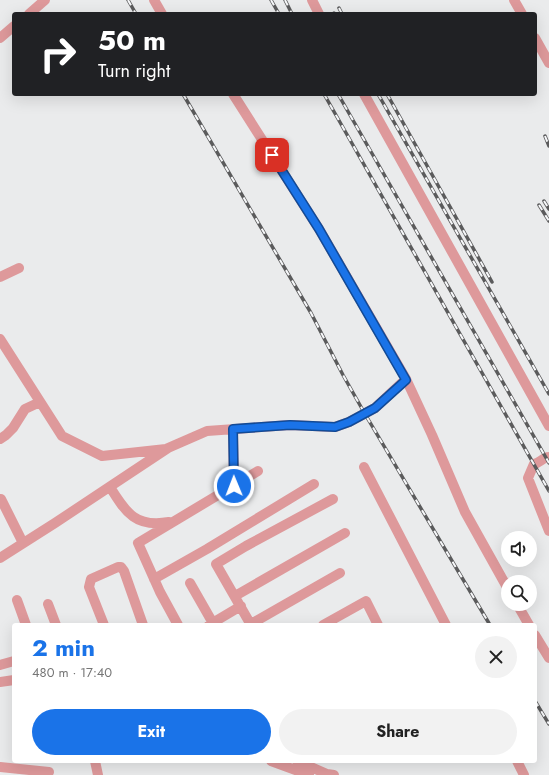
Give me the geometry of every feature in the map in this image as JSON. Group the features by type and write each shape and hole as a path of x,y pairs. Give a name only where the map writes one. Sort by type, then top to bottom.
{"street":[{"path":"30,12 45,0"},
{"path":"154,0 161,12"},
{"path":"312,0 318,12"},
{"path":"514,0 521,12"},
{"path":"0,38 12,28"},
{"path":"537,42 549,63"},
{"path":"233,96 319,229 406,380 432,435 465,512 501,576"},
{"path":"365,96 549,426"},
{"path":"0,277 19,268"},
{"path":"0,339 62,436 102,456 168,448"},
{"path":"0,558 168,448 207,431 290,425 335,427 349,422 375,408 406,380"},
{"path":"0,439 13,428 25,409 40,402"},
{"path":"233,429 234,486"},
{"path":"549,457 546,457 540,463 534,464 528,476 549,530"},
{"path":"364,467 445,623"},
{"path":"177,623 160,592 138,543 258,471"},
{"path":"154,579 207,549 314,484"},
{"path":"110,487 123,508 137,520 157,524 176,520"},
{"path":"1,499 23,543"},
{"path":"250,623 216,564 333,499"},
{"path":"235,596 345,533"},
{"path":"103,623 89,587 89,582 91,579 121,567 124,571 142,623"},
{"path":"253,623 340,573"},
{"path":"190,583 211,623"},
{"path":"17,600 25,623"},
{"path":"327,623 366,601 377,623"},
{"path":"48,604 55,623"},
{"path":"214,623 241,606"},
{"path":"521,611 528,623"},
{"path":"537,638 549,658"},
{"path":"0,665 12,662"},
{"path":"0,682 12,680"},
{"path":"0,767 49,773 47,763"},
{"path":"95,763 98,775"},
{"path":"281,763 334,775"},
{"path":"518,763 524,775"}],"railway":[{"path":"128,0 135,12"},
{"path":"271,0 278,12"},
{"path":"285,0 291,12"},
{"path":"339,8 341,12"},
{"path":"184,96 311,313 365,414 489,623"},
{"path":"325,96 549,491"},
{"path":"339,96 549,463"},
{"path":"379,96 549,394"},
{"path":"388,96 492,282"},
{"path":"545,136 549,146"},
{"path":"544,201 549,209"},
{"path":"539,205 549,221"},
{"path":"537,704 549,724"}],"route":[{"path":"234,486 233,429 290,425 335,427 349,422 375,408 406,380 319,229 272,155"}]}
